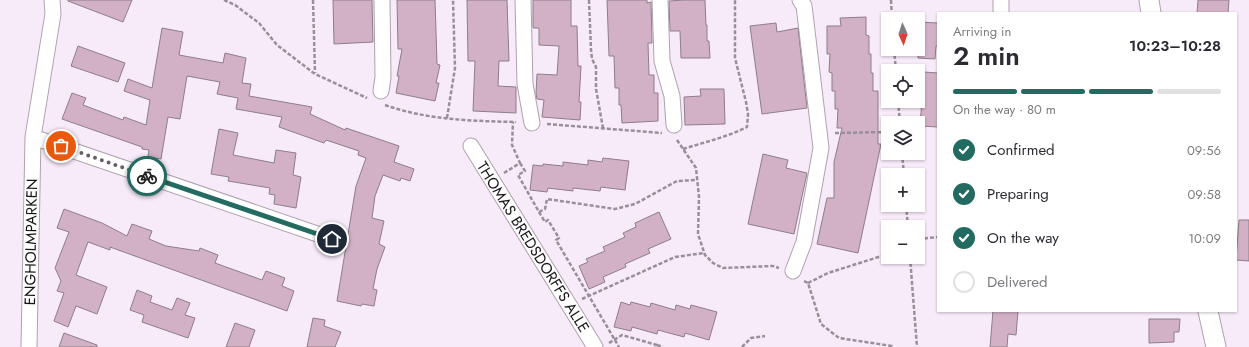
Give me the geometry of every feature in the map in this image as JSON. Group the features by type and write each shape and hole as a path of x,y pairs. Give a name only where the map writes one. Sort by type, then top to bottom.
{"street":[{"name":"ENGHOLMPARKEN","path":"29,347 33,137 53,14 52,0"},
{"path":"382,0 382,98"},
{"path":"523,0 525,84 532,123"},
{"path":"660,0 662,61 672,96 672,133"},
{"path":"793,271 804,242 821,148 804,6 800,0"},
{"path":"1000,12 1001,0"},
{"path":"1149,0 1151,12"},
{"path":"33,137 332,239"},
{"name":"THOMAS BREDSDORFFS ALLE","path":"471,146 570,305 602,345"},
{"path":"1208,312 1216,347"}],"path":[{"path":"224,0 235,5 259,23 276,45 315,74 369,99"},
{"path":"313,0 315,74"},
{"path":"447,118 455,68 453,0"},
{"path":"589,0 592,60 596,67 596,89 603,128"},
{"path":"683,149 721,138 747,127 748,114 746,102 735,58 735,0"},
{"path":"891,0 892,12"},
{"path":"382,98 422,116 475,121 532,123 672,133 696,168 699,197 698,234 704,253 713,263 723,268 773,266 793,271 808,283 821,324 839,338 893,347"},
{"path":"513,122 512,145 525,171 518,175 545,222 548,220 559,238 556,240 619,347"},
{"path":"820,133 881,132"},
{"path":"492,180 520,163"},
{"path":"539,212 545,209 547,199 615,209 626,207 652,196 677,181 697,180"},
{"path":"925,238 937,237"},
{"path":"570,305 588,295 675,257 704,253"},
{"path":"808,283 828,273 881,256"},
{"path":"911,264 917,347"},
{"path":"602,345 622,335 663,347"},
{"path":"742,347 751,338 765,336"}],"building":[{"path":"68,0 132,0 123,22"},
{"path":"333,0 372,0 373,42 334,44"},
{"path":"397,0 435,0 437,64 440,65 436,83 439,83 435,101 396,93 399,76 397,76 402,49 398,49"},
{"path":"467,0 507,0 509,61 499,61 498,86 516,87 516,113 473,111 475,61 468,61"},
{"path":"533,0 571,0 571,26 577,26 578,66 581,66 579,102 581,102 580,120 542,117 544,100 537,99 537,74 557,75 559,46 539,45 539,28 533,28"},
{"path":"607,0 647,0 647,3 651,2 652,43 648,43 649,75 654,75 654,93 658,93 658,121 622,123 621,105 619,105 619,88 615,88 614,56 609,56"},
{"path":"705,0 707,41 709,41 710,58 681,58 680,31 670,31 669,1"},
{"path":"1198,0 1229,0 1228,12 1197,12"},
{"path":"866,17 866,35 869,36 871,73 873,73 873,91 878,91 878,144 881,144 858,253 817,244 827,198 834,198 834,162 842,128 837,128 838,109 835,109 835,91 832,91 832,73 829,72 830,54 827,54 827,26 841,26 840,18"},
{"path":"925,22 937,23 937,46 935,59 918,58 918,56 925,56"},
{"path":"776,23 777,32 798,28 807,108 762,114 750,26"},
{"path":"162,28 183,32 179,55 223,63 225,53 246,58 242,83 251,84 249,96 312,107 310,114 345,130 346,128 399,146 394,162 414,169 410,181 401,178 400,181 383,175 375,196 372,218 384,221 379,244 385,247 377,269 373,289 377,290 374,306 362,304 361,306 337,301 356,186 366,158 358,155 359,151 326,140 324,143 279,127 282,117 236,109 238,98 217,94 220,82 187,76 180,119 168,117 161,159 148,157 149,150 142,149 142,147 62,119 72,93 86,98 83,105 123,120 124,117 146,125 150,100 124,91 128,79 152,88"},
{"path":"78,46 125,63 118,82 71,66"},
{"path":"925,72 937,73 937,127 925,126 925,116 921,116 921,108 925,108"},
{"path":"700,89 724,89 725,124 685,125 684,97 701,96"},
{"path":"219,129 238,133 233,155 274,163 276,150 296,153 293,175 301,177 296,208 274,204 275,195 269,194 270,188 228,181 229,177 211,174"},
{"path":"763,154 788,160 786,168 807,173 794,234 748,224"},
{"path":"603,158 629,161 625,190 601,187 600,191 573,188 573,191 548,188 547,192 530,190 533,165 543,166 543,164 563,166 563,162 588,165 588,160 602,162"},
{"path":"64,209 102,223 127,236 132,224 152,231 149,239 166,246 199,251 200,248 218,255 215,263 262,280 266,271 285,278 282,286 294,291 287,311 110,247 110,250 88,242 76,275 107,287 97,314 76,306 68,327 54,321 64,293 57,291 61,281 55,268 69,232 57,228"},
{"path":"659,212 671,239 648,249 650,253 625,264 626,267 603,277 605,282 589,289 579,266 588,262 586,259 605,251 603,247 625,237 623,233 636,227 635,223"},
{"path":"1239,220 1249,220 1249,261 1237,260"},
{"path":"137,290 152,296 150,302 172,310 177,298 190,303 185,315 195,318 188,338 142,322 144,315 130,310"},
{"path":"621,302 630,305 631,302 650,307 651,303 675,310 676,305 690,309 691,305 717,312 709,340 685,333 684,337 658,330 657,334 632,327 631,331 614,327"},
{"path":"993,312 1018,312 1016,335 1008,334 1007,347 990,347"},
{"path":"313,318 325,320 324,326 341,332 335,347 307,347"},
{"path":"1149,319 1180,319 1179,332 1174,332 1174,342 1149,343"},
{"path":"235,323 255,330 249,347 226,347"},
{"path":"64,333 97,345 97,347 59,347"}],"way so far":[{"path":"61,146 147,176"}],"route":[{"path":"147,176 332,239"}]}
